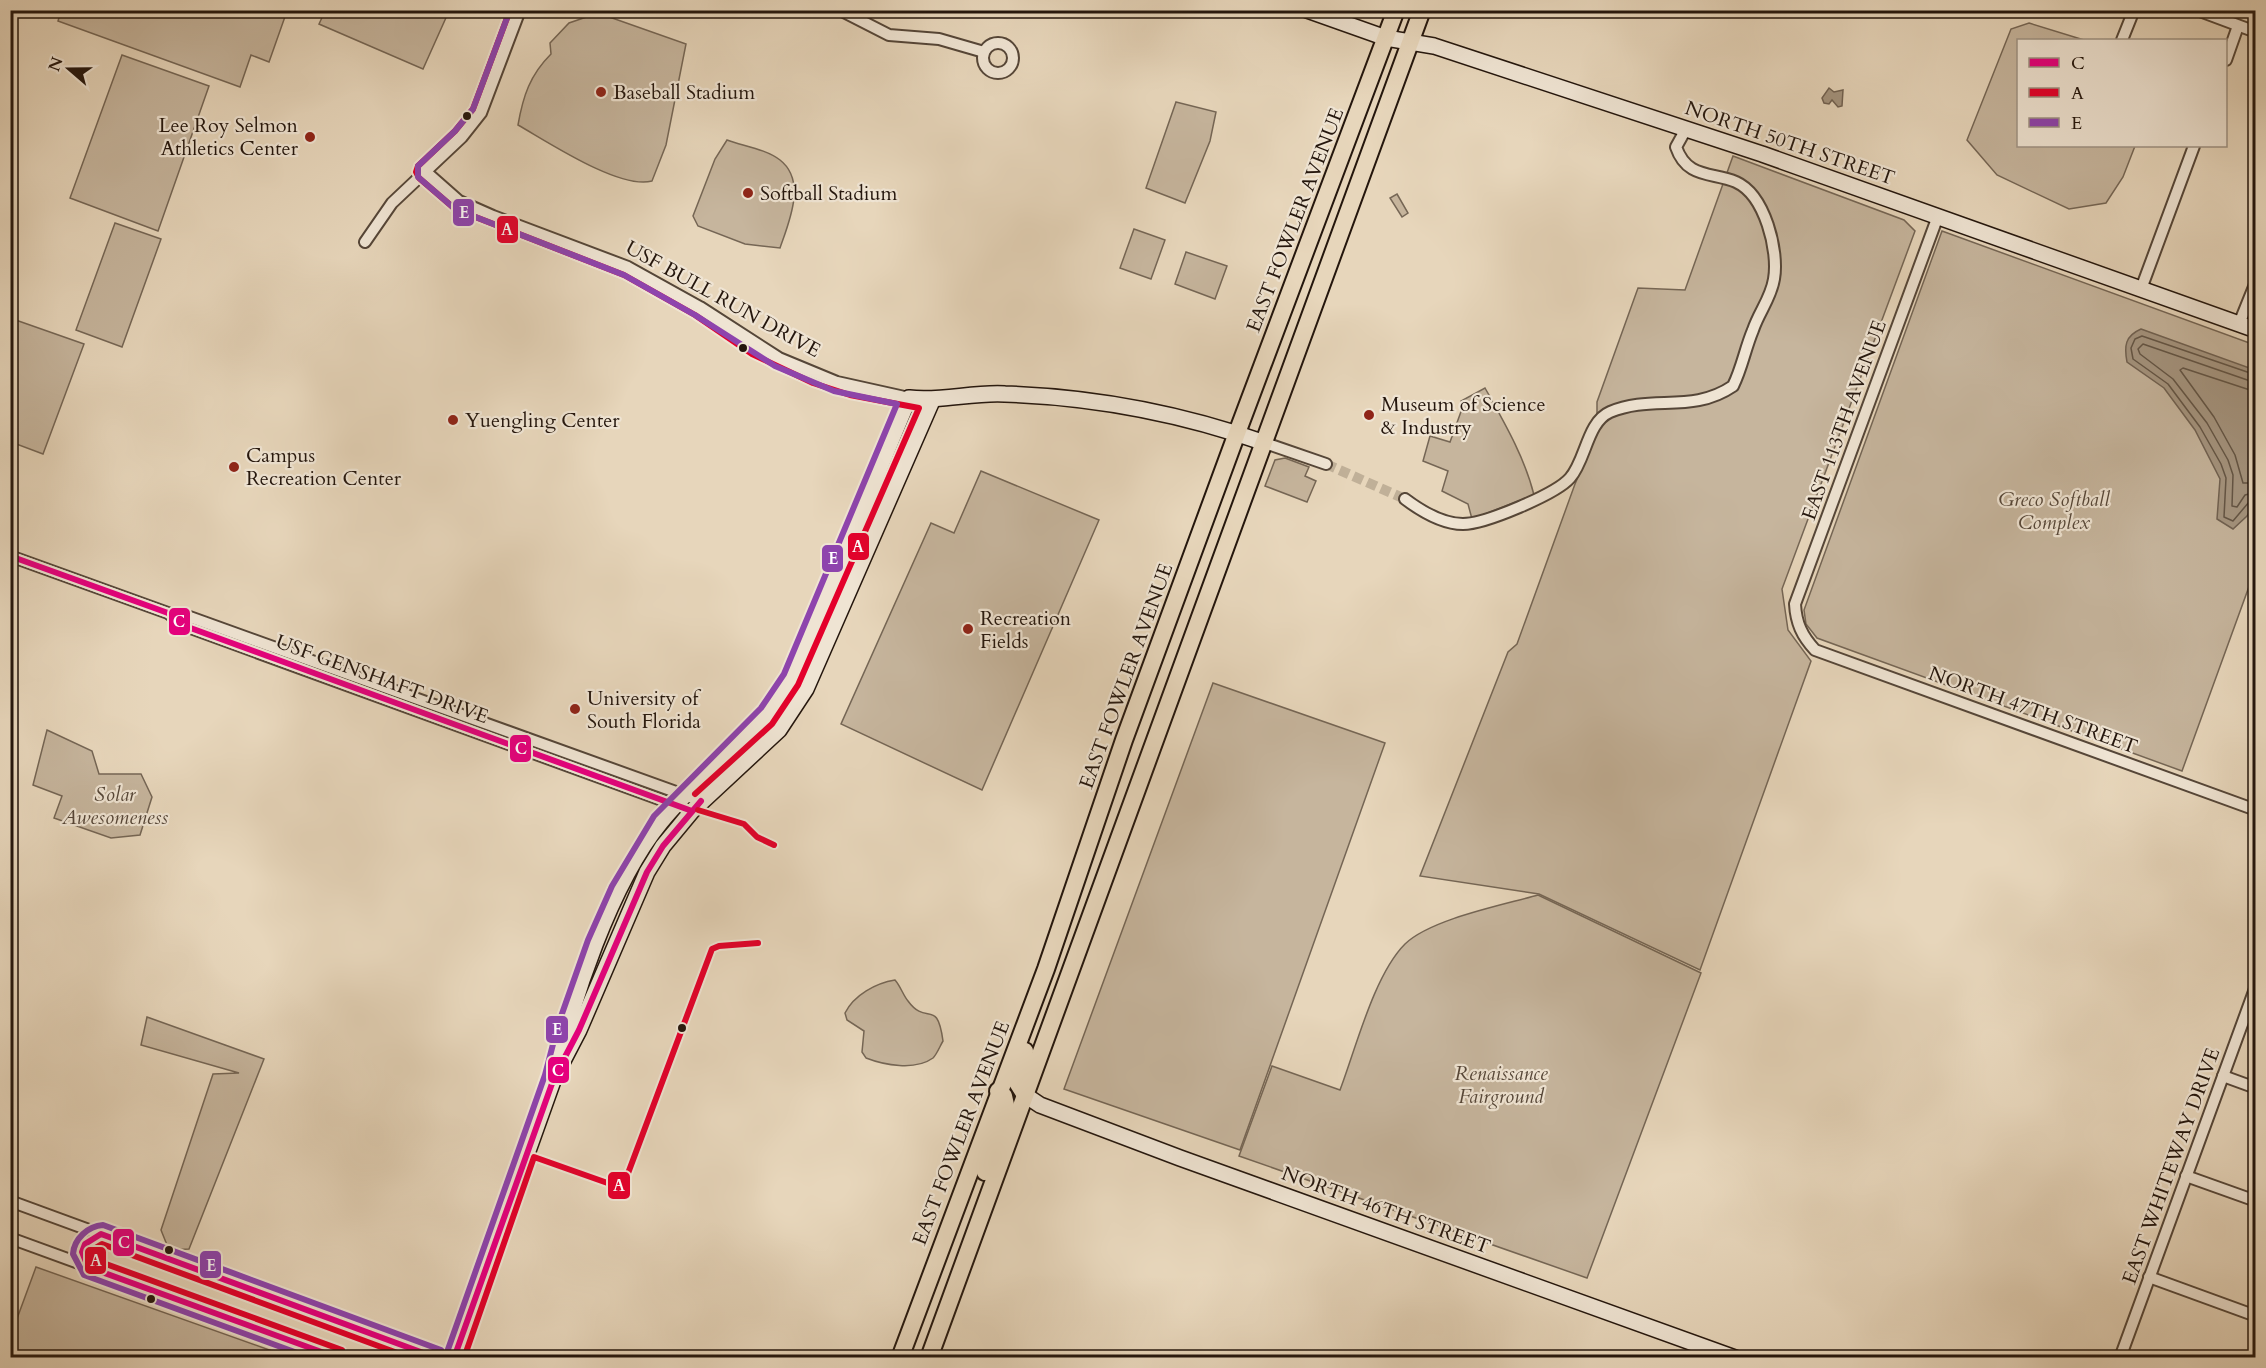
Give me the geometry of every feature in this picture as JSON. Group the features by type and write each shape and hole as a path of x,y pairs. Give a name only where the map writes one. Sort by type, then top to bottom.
{"main road":[{"name":"EAST FOWLER AVENUE","path":"900,1358 998,1091 1046,969 1124,740 1396,10"},
{"path":"928,1358 1422,10"},
{"path":"1025,1095 1017,1086 1018,1075 1043,990 1046,969"},
{"path":"972,1240 973,1210 1006,1106 1004,1096 998,1091"}],"street":[{"path":"365,242 392,204 462,137 481,113 520,10"},
{"path":"840,10 889,35 939,39 984,52"},
{"name":"NORTH 50TH STREET","path":"1307,10 1386,38 1411,40 1686,129 2256,330"},
{"path":"2122,39 2134,10"},
{"path":"2197,10 2256,32"},
{"path":"2227,57 2238,26"},
{"path":"1405,499 1421,512 1464,524 1540,500 1557,491 1572,476 1598,422 1608,413 1646,404 1702,402 1720,395 1733,386 1754,327 1772,292 1775,265 1763,208 1753,193 1735,182 1703,174 1690,167 1680,156 1677,147 1686,129"},
{"path":"2140,289 2194,147"},
{"name":"USF BULL RUN DRIVE","path":"425,171 459,201 484,213 628,267 700,307 779,358 837,382 932,401 1001,393 1067,397 1138,406 1265,443"},
{"name":"EAST 113TH AVENUE","path":"1803,637 1796,618 1796,604 1938,216"},
{"path":"2240,324 2256,282"},
{"path":"454,1358 554,1078 566,1028 597,943 633,867 655,830 680,801 768,714 792,678 909,398"},
{"path":"554,1078 579,1030 647,872 663,846 697,806 779,730 806,689 932,401"},
{"path":"1265,443 1326,464"},
{"name":"USF GENSHAFT DRIVE","path":"10,556 175,617 185,627 231,637 697,806"},
{"name":"NORTH 47TH STREET","path":"1803,637 1815,650 2256,810"},
{"name":"EAST WHITEWAY DRIVE","path":"2120,1358 2256,986"},
{"path":"2223,1076 2256,1088"},
{"name":"NORTH 46TH STREET","path":"1025,1095 1040,1105 1180,1158 1735,1358"},
{"path":"2186,1176 2256,1201"},
{"path":"10,1201 438,1358"},
{"path":"10,1238 339,1358"},
{"path":"2149,1277 2256,1316"}],"green space":[{"path":"61,10 287,11 269,62 251,55 240,87 58,21"},
{"path":"325,10 449,11 423,69 319,24"},
{"name":"Baseball Stadium","path":"598,13 686,44 666,145 652,181 638,182 603,172 518,125 528,86 551,54 550,43 569,23"},
{"path":"2029,23 2081,39 2017,39 2017,147 2135,147 2123,177 2106,203 2069,209 1997,175 1967,140 2011,29"},
{"path":"122,55 209,86 158,231 70,198"},
{"path":"1176,102 1216,112 1210,141 1185,203 1146,188"},
{"name":"Softball Stadium","path":"727,140 768,153 780,160 793,179 794,202 780,248 745,244 698,226 693,216 715,159"},
{"path":"1733,156 1904,220 1915,231 1782,589 1788,630 1811,661 1700,970 1539,894 1420,876 1508,652 1517,644 1575,484 1597,433 1597,402 1638,288 1685,290"},
{"path":"1397,194 1408,213 1402,217 1390,198"},
{"path":"115,223 161,239 122,347 76,330"},
{"path":"1134,229 1165,240 1151,279 1120,268"},
{"name":"Greco Softball Complex","path":"1942,231 2255,345 2255,570 2182,771 1817,638 1806,624 1804,610"},
{"path":"1186,252 1227,266 1215,299 1175,284"},
{"path":"10,318 84,344 43,454 11,442"},
{"path":"1485,388 1520,454 1534,495 1472,519 1468,504 1442,491 1448,471 1423,461 1430,436 1450,442 1463,406 1461,401"},
{"path":"1285,458 1309,467 1305,476 1316,481 1307,502 1265,486 1275,460"},
{"name":"Recreation Fields","path":"981,471 1099,520 982,790 841,724 931,523 954,533"},
{"path":"1213,683 1385,743 1240,1150 1064,1089"},
{"name":"Solar Awesomeness","path":"47,730 92,751 99,774 141,774 152,797 140,835 111,838 54,818 62,796 33,785"},
{"name":"Renaissance Fairground","path":"1538,895 1701,973 1587,1278 1239,1156 1272,1066 1340,1090 1375,993 1394,957 1405,944 1417,935 1449,920"},
{"path":"895,980 906,999 915,1008 938,1020 943,1041 933,1058 926,1062 900,1066 866,1058 862,1052 864,1031 847,1020 845,1013 860,995 880,984"},
{"path":"147,1017 264,1059 189,1249 169,1250 161,1230 213,1074 239,1073 141,1045"},
{"path":"36,1267 289,1357 11,1357 11,1335"}],"water":[{"path":"1829,88 1834,92 1843,90 1842,106 1838,107 1832,100 1829,104 1824,103 1822,98"},
{"path":"2141,329 2255,370 2255,502 2247,516 2233,529 2217,519 2220,479 2195,430 2164,388 2127,362 2127,342"}],"tunnel":[{"path":"1326,464 1405,499"}],"transit line":[{"name":"A","path":"510,10 473,109 455,131 418,166 416,172 419,178 455,209 624,275 695,315 752,354 813,383 850,395 919,408 798,685 772,724 695,794"},
{"name":"E","path":"446,1355 545,1075 558,1025 588,940 612,886 654,816 761,708 784,674 897,404 834,391 775,366 695,315 624,275 455,209 418,177 418,166 455,131 473,109 510,10"},
{"name":"C","path":"10,556 168,613 185,626 692,811"},
{"name":"C","path":"454,1358 554,1078 579,1030 647,872 663,846 701,801"},
{"name":"A","path":"698,810 744,824 757,837 774,845"},
{"name":"A","path":"464,1358 534,1157 616,1186 624,1184 712,949 719,946 758,943"},
{"name":"E","path":"311,1358 84,1275 73,1254 76,1243 87,1231 103,1225 441,1350"},
{"name":"C","path":"338,1358 88,1267 82,1252 85,1244 101,1234 437,1358"},
{"name":"A","path":"342,1350 95,1260 92,1250 102,1244 411,1358"}],"place":[{"name":"Baseball Stadium","path":"601,92"},
{"name":"Lee Roy Selmon Athletics Center","path":"310,137"},
{"name":"Softball Stadium","path":"748,193"},
{"name":"Museum of Science & Industry","path":"1369,415"},
{"name":"Yuengling Center","path":"453,420"},
{"name":"Campus Recreation Center","path":"234,467"},
{"name":"Recreation Fields","path":"968,629"},
{"name":"University of South Florida","path":"575,709"}]}
